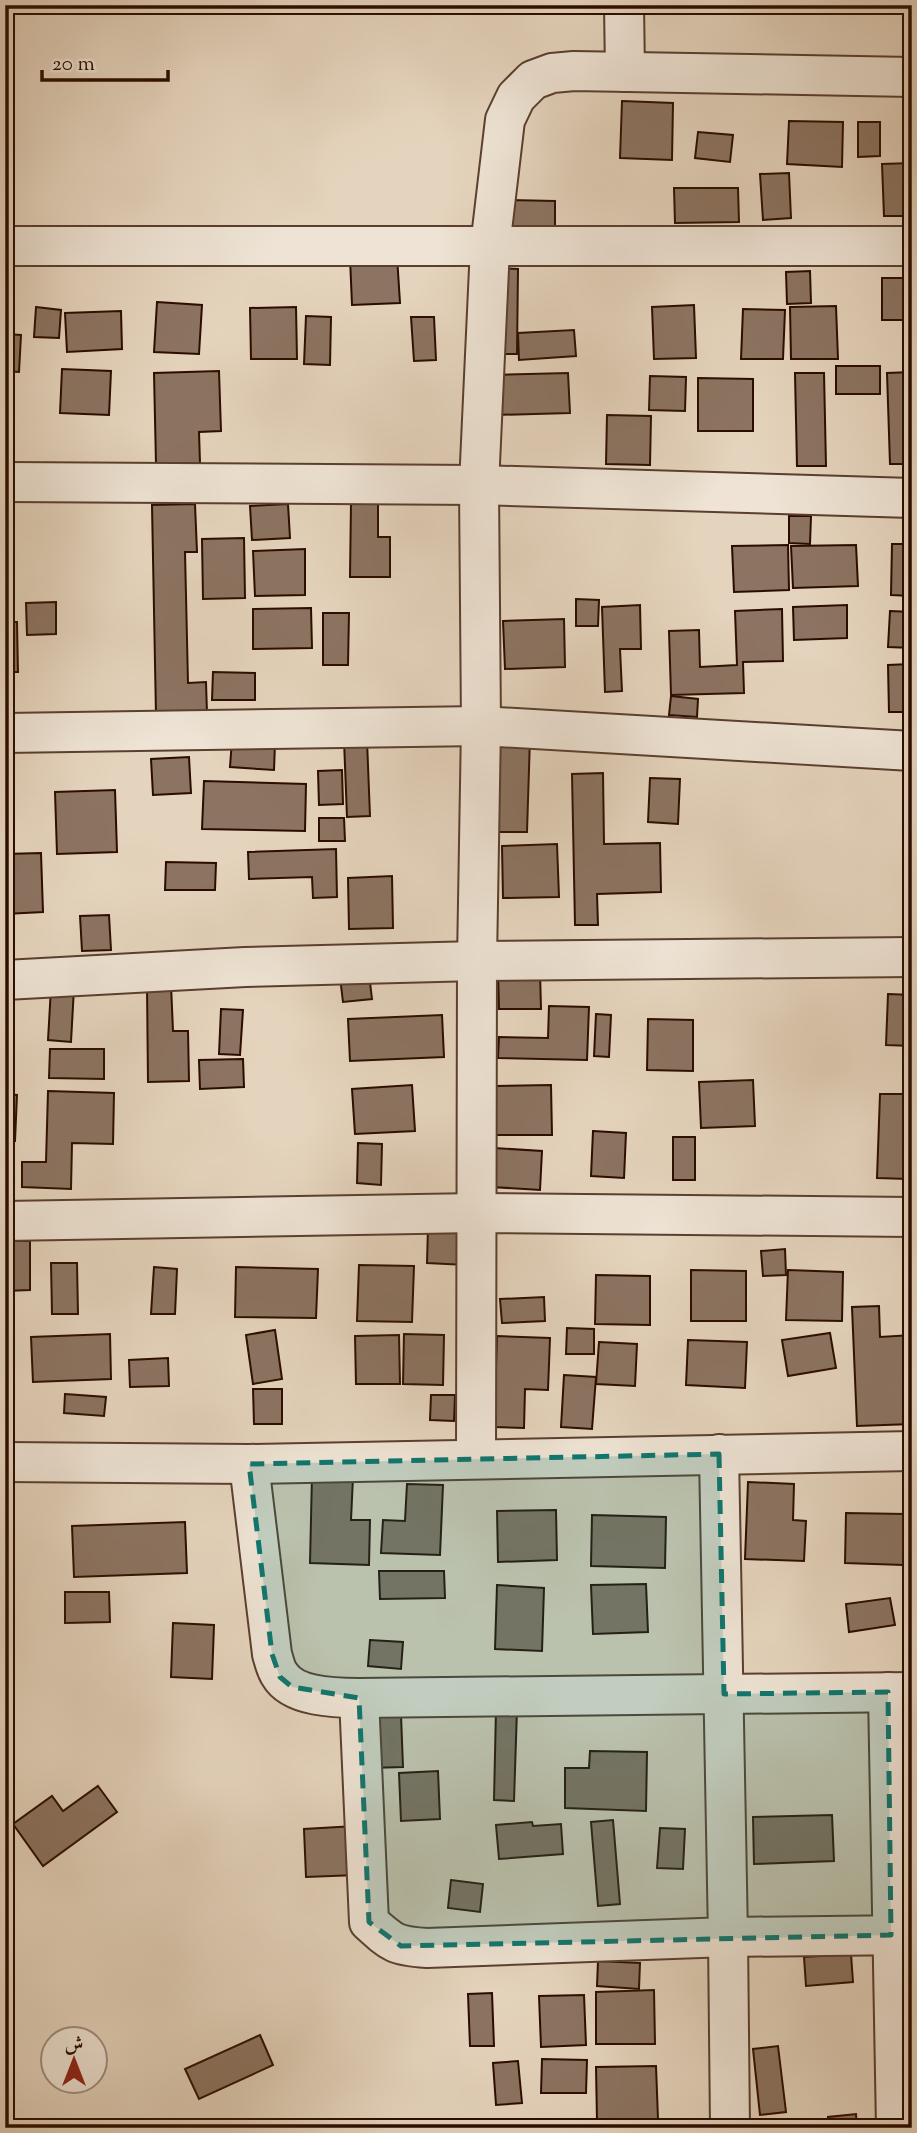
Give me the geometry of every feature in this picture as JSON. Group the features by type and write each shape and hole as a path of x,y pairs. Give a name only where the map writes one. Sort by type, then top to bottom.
{"street":[{"path":"624,5 625,72"},
{"path":"476,1459 477,961 481,726 479,485 490,247 505,120 516,97 533,80 552,73 574,71 912,77"},
{"path":"5,246 912,246"},
{"path":"5,482 479,485 912,498"},
{"path":"5,733 481,726 912,751"},
{"path":"5,980 245,967 477,961 912,957"},
{"path":"5,1221 477,1213 912,1217"},
{"path":"5,1462 249,1464 912,1451"},
{"path":"719,1454 730,2128"},
{"path":"249,1464 272,1654 280,1676 292,1687 334,1698 900,1692 901,1935 896,2128"},
{"path":"359,1698 369,1922 401,1946 427,1948 728,1937 901,1935"}],"highlighted area":[{"path":"719,1454 724,1694 888,1692 891,1935 401,1946 369,1922 359,1698 292,1687 280,1677 272,1654 249,1464"}],"building":[{"path":"798,5 851,5 851,10 798,13"},
{"path":"622,101 673,103 672,160 620,158"},
{"path":"789,121 843,122 842,167 787,164"},
{"path":"858,122 880,122 880,156 858,157"},
{"path":"698,132 733,135 730,162 695,158"},
{"path":"912,163 912,216 884,216 882,164"},
{"path":"789,173 791,218 763,220 760,174"},
{"path":"674,188 738,188 739,222 675,223"},
{"path":"509,200 555,201 555,229 509,228"},
{"path":"397,256 400,303 352,305 350,258"},
{"path":"493,268 518,269 517,354 492,354"},
{"path":"810,271 811,303 787,304 786,272"},
{"path":"882,278 912,278 912,320 882,320"},
{"path":"157,302 202,305 199,354 154,352"},
{"path":"694,305 696,358 654,359 652,307"},
{"path":"836,306 838,359 791,359 790,307"},
{"path":"36,307 61,310 59,338 34,337"},
{"path":"296,307 297,359 251,359 250,308"},
{"path":"743,309 785,310 783,359 741,359"},
{"path":"121,311 122,349 67,352 65,313"},
{"path":"306,316 331,317 330,365 304,364"},
{"path":"411,317 434,317 436,360 414,361"},
{"path":"574,330 576,356 519,360 518,333"},
{"path":"5,334 21,335 19,372 5,371"},
{"path":"836,366 880,366 880,394 836,394"},
{"path":"62,369 111,371 109,415 60,413"},
{"path":"219,371 221,431 199,432 200,463 156,464 154,373"},
{"path":"912,372 912,464 890,464 887,373"},
{"path":"568,373 570,413 496,415 494,375"},
{"path":"795,373 824,373 826,466 797,466"},
{"path":"650,376 686,377 685,411 649,410"},
{"path":"698,378 753,379 753,431 698,431"},
{"path":"607,415 651,416 650,465 606,464"},
{"path":"351,502 378,502 378,537 390,537 390,577 350,577"},
{"path":"195,504 197,552 185,552 188,683 206,682 207,714 156,715 152,505"},
{"path":"288,504 290,538 252,540 250,506"},
{"path":"789,516 811,516 810,544 789,543"},
{"path":"244,538 245,598 203,599 202,539"},
{"path":"892,544 912,544 912,596 891,595"},
{"path":"788,545 789,590 734,592 732,546"},
{"path":"856,545 858,586 793,588 791,546"},
{"path":"305,549 305,595 255,596 253,551"},
{"path":"576,599 599,600 598,626 576,626"},
{"path":"56,602 56,634 27,635 26,603"},
{"path":"640,605 641,649 620,649 622,691 605,692 602,607"},
{"path":"847,605 847,638 794,640 793,607"},
{"path":"311,608 312,648 253,649 253,609"},
{"path":"782,609 783,661 743,662 744,693 671,695 669,631 699,630 700,667 737,665 735,611"},
{"path":"890,611 912,612 912,648 888,647"},
{"path":"323,613 349,613 348,665 323,665"},
{"path":"564,619 565,667 505,669 503,621"},
{"path":"5,622 17,622 18,672 5,672"},
{"path":"910,664 911,712 889,712 888,665"},
{"path":"213,672 255,673 255,700 212,700"},
{"path":"671,696 698,699 697,717 669,715"},
{"path":"493,738 530,738 527,832 491,832"},
{"path":"232,740 275,743 274,770 230,767"},
{"path":"344,740 367,740 370,816 347,817"},
{"path":"5,752 9,837 5,837"},
{"path":"189,757 191,793 153,795 151,759"},
{"path":"342,770 343,804 319,805 318,771"},
{"path":"603,773 604,844 660,843 661,892 597,894 598,925 575,925 572,774"},
{"path":"650,778 680,779 678,824 648,822"},
{"path":"204,781 306,784 305,831 202,829"},
{"path":"115,790 117,852 57,854 55,792"},
{"path":"319,818 344,818 345,841 319,841"},
{"path":"557,844 559,897 503,898 502,846"},
{"path":"336,849 337,897 313,898 312,877 249,879 248,852"},
{"path":"41,853 43,912 5,914 5,854"},
{"path":"166,862 216,863 215,890 165,890"},
{"path":"392,876 393,928 349,929 348,878"},
{"path":"109,915 111,950 82,951 80,916"},
{"path":"540,972 541,1009 499,1009 498,973"},
{"path":"369,974 372,999 343,1002 340,977"},
{"path":"171,985 173,1031 188,1031 189,1081 148,1082 147,986"},
{"path":"51,988 74,988 71,1042 48,1040"},
{"path":"888,994 912,995 912,1046 886,1045"},
{"path":"549,1006 589,1007 587,1060 498,1058 499,1037 548,1038"},
{"path":"221,1009 243,1010 240,1055 219,1054"},
{"path":"596,1014 611,1015 609,1057 594,1056"},
{"path":"442,1015 444,1057 350,1061 348,1019"},
{"path":"648,1019 693,1020 693,1071 647,1070"},
{"path":"50,1049 104,1049 104,1079 49,1078"},
{"path":"243,1059 244,1087 200,1089 199,1060"},
{"path":"753,1080 755,1126 701,1128 699,1082"},
{"path":"412,1085 415,1131 355,1134 352,1089"},
{"path":"551,1085 552,1135 495,1135 494,1086"},
{"path":"48,1091 114,1093 113,1144 72,1143 71,1189 22,1187 22,1162 46,1162"},
{"path":"5,1094 17,1095 15,1141 5,1140"},
{"path":"880,1094 912,1094 912,1145 909,1145 908,1179 877,1178"},
{"path":"593,1131 626,1133 624,1178 591,1176"},
{"path":"673,1137 695,1137 695,1180 673,1180"},
{"path":"358,1143 382,1144 381,1185 357,1183"},
{"path":"494,1148 542,1151 540,1190 492,1187"},
{"path":"428,1227 468,1229 466,1265 427,1263"},
{"path":"5,1241 30,1241 30,1290 5,1291"},
{"path":"785,1249 786,1275 763,1276 761,1251"},
{"path":"51,1263 77,1263 78,1314 52,1314"},
{"path":"359,1265 414,1266 412,1322 357,1321"},
{"path":"154,1267 177,1269 175,1314 151,1314"},
{"path":"236,1267 318,1269 316,1318 235,1317"},
{"path":"691,1270 746,1271 746,1321 691,1321"},
{"path":"788,1270 843,1272 842,1321 786,1320"},
{"path":"596,1275 650,1276 650,1325 595,1324"},
{"path":"544,1297 545,1321 502,1323 500,1299"},
{"path":"879,1306 880,1337 912,1335 912,1424 857,1426 852,1307"},
{"path":"567,1328 594,1329 594,1354 566,1354"},
{"path":"275,1330 282,1379 253,1384 246,1335"},
{"path":"830,1333 836,1368 788,1376 782,1340"},
{"path":"110,1334 111,1379 33,1382 31,1337"},
{"path":"404,1334 444,1335 443,1385 403,1384"},
{"path":"399,1335 400,1384 356,1384 355,1336"},
{"path":"497,1336 550,1338 548,1390 525,1389 524,1428 494,1427"},
{"path":"688,1340 747,1342 745,1388 686,1385"},
{"path":"599,1342 637,1344 635,1386 596,1384"},
{"path":"168,1358 169,1386 130,1387 129,1360"},
{"path":"564,1375 596,1377 592,1429 561,1427"},
{"path":"253,1389 282,1389 282,1424 254,1424"},
{"path":"65,1394 106,1397 104,1416 64,1413"},
{"path":"431,1395 455,1395 454,1421 430,1420"},
{"path":"312,1475 353,1477 351,1520 370,1520 369,1565 310,1563"},
{"path":"748,1482 794,1484 793,1520 806,1521 804,1561 745,1559"},
{"path":"407,1484 443,1485 440,1555 381,1553 383,1520 405,1521"},
{"path":"556,1510 557,1560 498,1562 497,1511"},
{"path":"846,1513 905,1514 903,1565 845,1563"},
{"path":"592,1515 666,1517 665,1568 591,1566"},
{"path":"185,1522 187,1573 74,1577 72,1526"},
{"path":"379,1571 444,1571 445,1598 380,1599"},
{"path":"907,1579 912,1579 912,1603 908,1603"},
{"path":"646,1584 648,1632 593,1634 591,1585"},
{"path":"497,1585 544,1588 542,1651 495,1649"},
{"path":"65,1592 109,1592 110,1622 65,1623"},
{"path":"890,1598 895,1625 849,1632 846,1604"},
{"path":"173,1623 214,1625 212,1679 171,1677"},
{"path":"370,1640 403,1642 401,1669 368,1666"},
{"path":"496,1709 517,1709 514,1801 494,1800"},
{"path":"401,1715 403,1767 370,1768 367,1717"},
{"path":"590,1751 647,1752 646,1811 565,1808 565,1768 589,1768"},
{"path":"438,1771 440,1819 401,1821 399,1773"},
{"path":"98,1786 117,1812 43,1866 13,1824 52,1796 63,1811"},
{"path":"832,1815 834,1861 754,1864 753,1817"},
{"path":"613,1820 620,1904 598,1906 591,1822"},
{"path":"532,1822 533,1826 561,1824 563,1854 499,1859 496,1825"},
{"path":"355,1826 357,1875 306,1877 304,1829"},
{"path":"660,1828 685,1829 683,1869 657,1868"},
{"path":"451,1880 483,1884 480,1912 448,1908"},
{"path":"851,1954 853,1982 806,1986 804,1957"},
{"path":"598,1961 640,1963 639,1989 597,1986"},
{"path":"654,1990 655,2044 596,2044 596,1992"},
{"path":"492,1993 494,2046 470,2046 468,1994"},
{"path":"584,1995 586,2045 541,2047 539,1996"},
{"path":"260,2035 273,2065 199,2099 185,2069"},
{"path":"778,2046 786,2112 760,2115 753,2049"},
{"path":"542,2059 587,2060 586,2093 541,2093"},
{"path":"518,2061 522,2103 496,2105 493,2063"},
{"path":"656,2066 658,2119 597,2121 596,2067"},
{"path":"856,2114 857,2128 828,2128 828,2117"}]}
